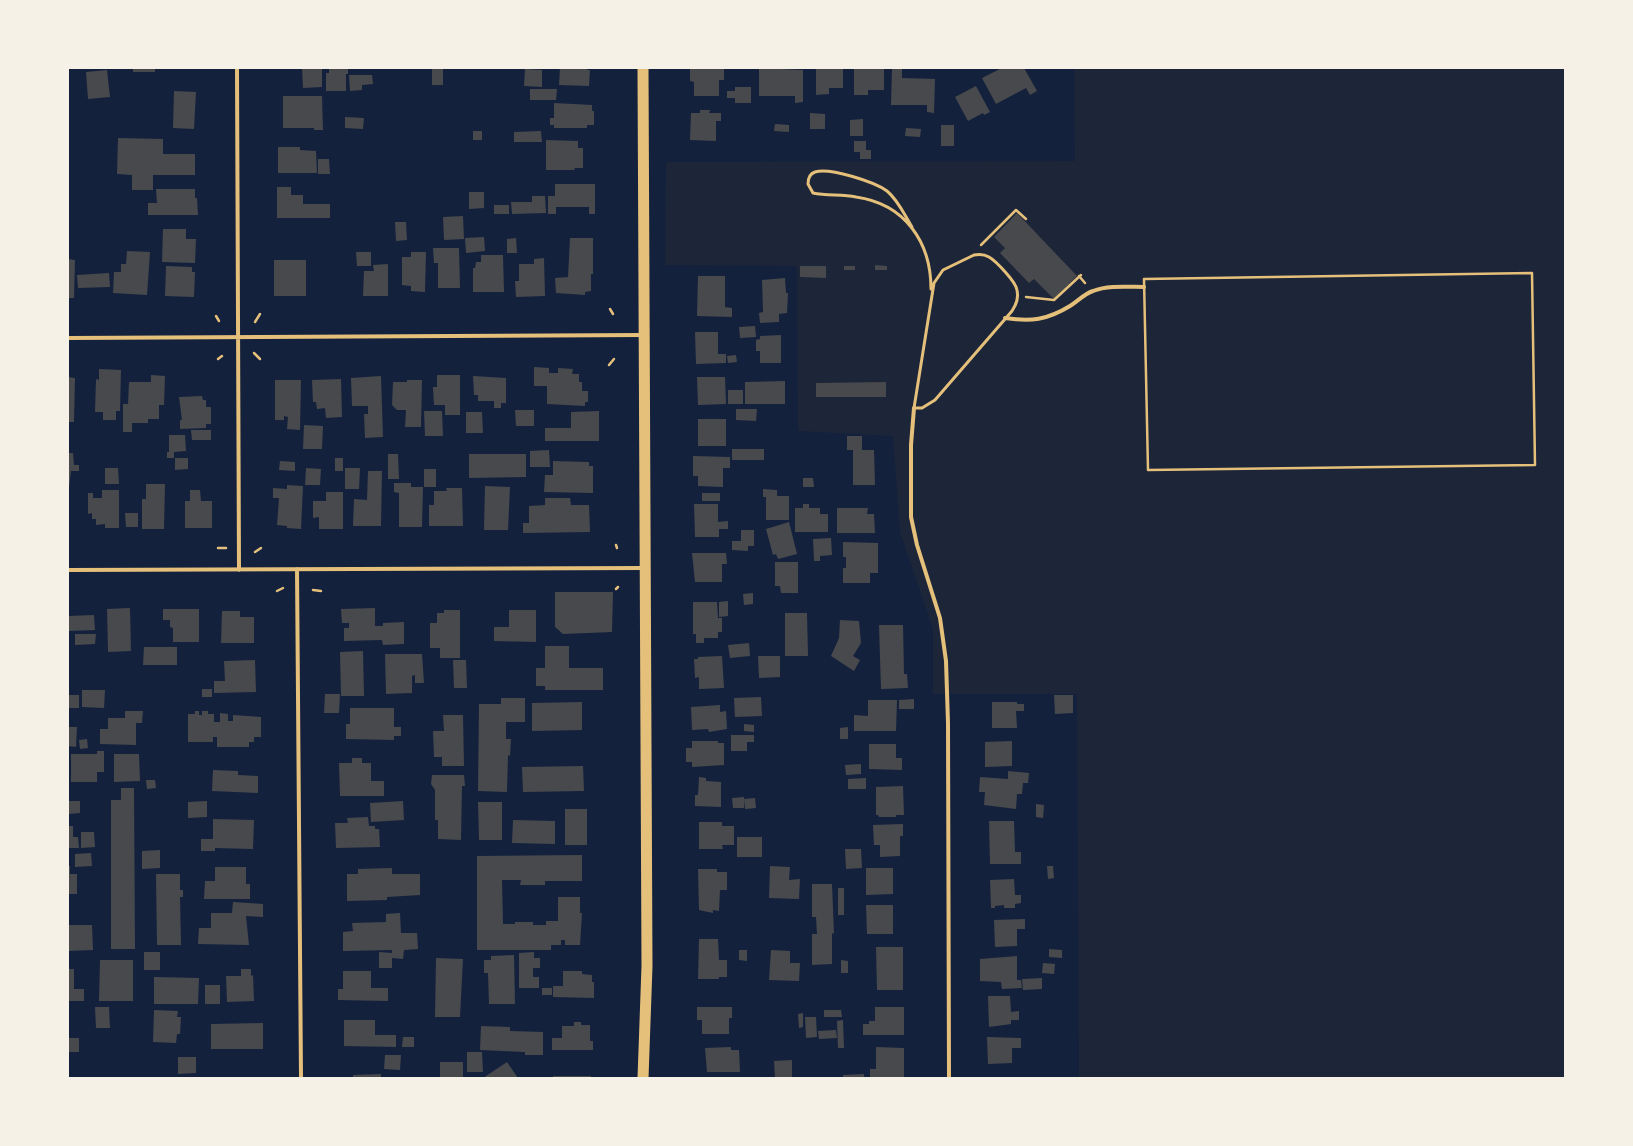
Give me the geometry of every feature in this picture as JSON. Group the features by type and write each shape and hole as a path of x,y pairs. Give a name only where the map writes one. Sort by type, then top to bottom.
{"highway":[{"path":"643,68 647,966 643,1078"}],"street":[{"path":"237,68 239,570"},
{"path":"1006,318 1026,321 1039,319 1059,312 1094,290 1109,287 1144,287"},
{"path":"68,338 644,335"},
{"path":"914,408 911,445 911,517 917,545 940,618 946,661 948,731 949,1078"},
{"path":"68,570 646,568"},
{"path":"298,569 301,1078"}],"lane":[{"path":"912,227 892,209 875,202 857,197 814,192 808,184 808,177 813,172 819,171 839,174 852,177 886,190 897,203 912,227 922,244 931,271 931,295"},
{"path":"974,255 984,255 990,257 1015,284 1018,297 1015,306 1006,318 935,400 922,408 914,408 931,295 934,283 939,274 974,255"}],"path":[{"path":"974,255 983,243 1016,210 1026,219"},
{"path":"1532,273 1535,465 1148,470 1144,287 1144,279 1532,273"},
{"path":"1018,297 1054,300 1081,275"},
{"path":"610,309 613,314"},
{"path":"254,322 260,314"},
{"path":"216,316 220,320"},
{"path":"254,353 260,359"},
{"path":"218,359 222,356"},
{"path":"609,365 614,359"},
{"path":"218,548 226,548"},
{"path":"255,552 261,548"},
{"path":"277,591 283,588"},
{"path":"313,590 321,591"}],"shaded area":[{"path":"1074,68 1565,68 1565,1078 1079,1078 1077,694 933,694 933,629 900,532 893,436 798,431 797,266 665,265 666,162 1075,161"}],"building":[{"path":"133,68 155,68 155,72 133,72"},
{"path":"302,68 322,68 322,87 303,88"},
{"path":"329,68 348,68 348,74 346,74 346,91 326,91 326,73 329,73"},
{"path":"432,68 443,68 443,85 432,85"},
{"path":"560,68 587,68 587,70 590,70 589,86 559,85"},
{"path":"724,68 724,80 719,80 719,96 694,96 694,82 690,81 690,69"},
{"path":"759,68 803,70 803,102 795,103 795,96 759,96"},
{"path":"816,68 843,68 843,88 829,88 829,94 816,95"},
{"path":"854,68 884,68 884,90 868,90 868,95 854,95"},
{"path":"892,68 902,68 902,78 935,79 934,113 927,112 927,105 891,105"},
{"path":"1002,68 1024,68 1037,91 1030,95 1026,88 996,104 982,78"},
{"path":"525,69 542,70 542,87 524,86"},
{"path":"107,70 110,97 88,99 86,72"},
{"path":"349,75 372,75 373,84 362,85 362,90 350,91"},
{"path":"976,86 990,112 984,115 983,113 968,121 955,97"},
{"path":"735,87 751,87 751,103 735,103 735,98 727,98 727,91 735,91"},
{"path":"530,89 557,89 556,100 530,100"},
{"path":"174,91 196,92 194,129 173,128"},
{"path":"283,96 322,96 323,130 314,130 314,128 283,128"},
{"path":"554,103 592,105 592,111 594,111 594,125 587,125 587,128 554,128 554,125 550,125 550,118 554,118"},
{"path":"700,110 710,110 709,113 721,113 721,121 716,121 716,141 690,140 691,113 700,113"},
{"path":"810,113 825,114 825,129 810,129"},
{"path":"345,117 364,118 363,129 345,128"},
{"path":"863,119 863,136 850,136 850,120"},
{"path":"775,124 789,125 789,132 774,131"},
{"path":"941,125 954,125 954,146 941,146"},
{"path":"906,128 921,129 920,137 905,136"},
{"path":"473,131 482,131 482,140 473,140"},
{"path":"541,131 542,142 514,142 514,132"},
{"path":"118,138 163,139 163,154 195,154 195,175 153,175 153,190 132,190 132,175 117,174"},
{"path":"546,140 578,141 578,148 583,148 583,168 575,168 574,170 546,170"},
{"path":"854,141 866,141 866,150 871,150 871,159 860,159 860,152 854,152"},
{"path":"278,147 300,147 300,150 316,151 317,173 278,173"},
{"path":"318,159 329,159 330,174 318,174"},
{"path":"555,184 595,184 595,214 589,214 589,207 556,207 556,214 548,214 548,196 555,196"},
{"path":"277,187 291,187 291,195 303,195 303,204 330,204 330,218 277,218"},
{"path":"156,189 195,189 198,215 148,215 148,203 157,203"},
{"path":"469,192 484,192 484,208 469,209"},
{"path":"532,196 545,196 546,213 512,214 511,202 532,202"},
{"path":"494,205 509,205 509,214 494,214"},
{"path":"1017,213 1077,276 1054,299 1034,279 1029,283 1000,253 1005,248 994,237"},
{"path":"463,216 464,239 444,240 443,217"},
{"path":"395,222 406,222 407,240 396,241"},
{"path":"163,229 186,229 186,239 196,239 195,263 162,262"},
{"path":"484,237 485,251 466,253 465,238"},
{"path":"516,238 517,253 507,253 507,239"},
{"path":"570,238 593,238 593,274 591,274 591,291 585,292 585,295 556,293 555,278 568,277"},
{"path":"433,248 459,248 460,288 438,288 438,263 434,263"},
{"path":"127,251 150,252 147,295 113,293 114,272 121,272 121,264 126,264"},
{"path":"356,252 371,252 371,266 357,266"},
{"path":"411,252 426,252 425,292 411,291 411,286 402,285 402,257 411,257"},
{"path":"481,255 503,255 504,292 473,292 473,268 475,268 476,262 481,262"},
{"path":"544,258 545,296 516,297 515,281 519,281 519,264 534,264 534,259"},
{"path":"68,259 75,260 74,298 68,298"},
{"path":"274,260 306,260 306,296 274,296"},
{"path":"388,264 388,296 363,296 364,271 374,271 373,265"},
{"path":"875,265 887,266 887,270 875,270"},
{"path":"166,266 192,267 192,272 195,272 194,297 165,296"},
{"path":"800,266 826,266 826,278 800,277"},
{"path":"844,266 855,266 855,270 844,270"},
{"path":"109,273 110,287 78,288 77,275"},
{"path":"698,276 725,276 725,307 732,308 732,317 697,316"},
{"path":"785,278 786,293 788,293 787,313 779,314 779,322 760,323 759,313 763,312 762,280"},
{"path":"755,326 756,337 740,338 739,327"},
{"path":"695,332 718,332 718,354 726,354 726,363 696,364"},
{"path":"781,335 781,363 760,363 760,351 756,351 756,340 760,339 760,336"},
{"path":"736,355 737,362 728,363 727,356"},
{"path":"534,367 549,368 549,373 558,373 558,368 573,369 572,374 579,374 579,382 582,382 582,391 588,391 588,402 585,402 585,406 547,404 547,386 534,386"},
{"path":"99,369 121,370 120,411 116,411 116,420 103,420 103,412 95,412 96,379 99,380"},
{"path":"151,375 165,376 164,405 159,405 159,419 148,419 148,423 132,423 132,432 123,432 123,404 128,404 129,382 151,382"},
{"path":"437,375 460,375 460,415 445,415 445,405 434,405 433,387 437,387"},
{"path":"381,376 383,437 365,438 364,414 368,414 368,406 352,406 351,378"},
{"path":"473,376 506,378 506,403 501,403 501,408 494,408 494,401 478,401 478,395 474,395"},
{"path":"68,377 75,378 74,422 68,422"},
{"path":"697,377 725,377 726,404 698,405"},
{"path":"341,379 342,417 326,418 325,408 317,409 316,402 313,402 312,380"},
{"path":"275,380 301,380 300,430 287,429 288,417 284,416 284,420 275,420"},
{"path":"407,380 422,380 421,427 405,427 406,410 397,410 392,405 393,382 407,382"},
{"path":"785,381 785,404 745,404 745,382"},
{"path":"886,382 886,397 816,397 816,383"},
{"path":"728,390 743,390 743,404 728,404"},
{"path":"202,396 203,400 206,400 206,407 211,407 211,424 206,424 206,428 180,429 180,420 182,420 179,397"},
{"path":"736,409 757,409 756,421 736,420"},
{"path":"515,410 534,410 534,426 516,426"},
{"path":"424,411 442,411 443,436 425,436"},
{"path":"599,411 599,441 545,441 545,428 571,428 571,412"},
{"path":"466,412 482,412 483,433 466,433"},
{"path":"698,419 726,419 726,446 698,446"},
{"path":"304,425 323,426 322,449 303,449"},
{"path":"191,430 211,430 211,440 192,440"},
{"path":"169,435 185,435 186,451 174,452 174,458 167,458 167,452 169,452"},
{"path":"847,436 862,436 862,450 874,450 875,485 853,485 853,450 847,450"},
{"path":"732,449 764,449 764,460 732,460"},
{"path":"549,450 550,467 530,467 530,451"},
{"path":"68,453 73,453 74,465 79,465 79,471 71,471 69,488"},
{"path":"388,454 398,454 399,479 388,479"},
{"path":"469,454 526,454 526,477 469,478"},
{"path":"693,456 730,457 730,468 723,468 723,487 698,486 698,476 693,476"},
{"path":"175,458 188,458 188,469 175,470"},
{"path":"335,458 343,458 343,471 335,471"},
{"path":"280,461 295,462 295,471 279,470"},
{"path":"553,461 589,462 589,466 593,466 593,493 544,492 545,475 553,475"},
{"path":"105,468 118,468 119,484 105,484"},
{"path":"306,468 321,469 320,485 305,485"},
{"path":"345,468 360,468 359,489 345,489"},
{"path":"424,469 436,469 436,487 424,487"},
{"path":"368,471 382,471 381,526 353,526 354,499 367,500"},
{"path":"803,478 813,478 814,487 803,487"},
{"path":"394,483 411,483 411,487 423,487 422,527 399,527 399,493 394,492"},
{"path":"146,484 165,484 164,529 142,529 142,499 146,499"},
{"path":"287,485 303,486 301,529 287,528 287,526 277,525 279,498 273,498 273,488 287,489"},
{"path":"485,486 510,487 508,530 484,530"},
{"path":"446,488 462,488 463,526 429,526 429,505 434,505 434,491 447,491"},
{"path":"763,489 777,490 777,496 789,496 789,520 766,520 766,497 763,497"},
{"path":"102,490 119,490 119,528 105,528 105,524 96,525 96,519 92,519 92,513 88,514 88,493 93,493 93,498 102,498"},
{"path":"190,490 200,490 201,501 212,501 212,528 185,528 185,501 190,501"},
{"path":"326,492 343,492 343,529 319,529 319,517 313,518 313,501 326,501"},
{"path":"702,493 720,493 720,501 702,501"},
{"path":"545,498 570,498 571,505 589,505 590,532 523,533 523,523 529,523 529,506 545,505"},
{"path":"694,504 718,504 718,522 728,521 728,529 719,529 719,537 695,537"},
{"path":"803,504 809,504 809,508 820,508 820,514 828,514 828,532 795,532 795,508 803,508"},
{"path":"837,508 868,508 867,514 874,514 875,533 837,533"},
{"path":"125,513 138,513 138,527 126,527"},
{"path":"789,522 797,554 778,559 776,554 773,555 766,529"},
{"path":"741,530 754,530 754,546 748,546 748,551 732,550 732,541 741,541"},
{"path":"831,538 832,555 820,556 820,561 814,561 813,539"},
{"path":"843,542 878,543 878,573 870,573 870,583 843,583 843,568 846,568 846,557 843,557"},
{"path":"692,553 726,553 727,564 722,564 722,582 695,582"},
{"path":"775,562 798,562 798,593 781,593 780,586 775,586"},
{"path":"555,592 613,592 612,632 563,634 555,627"},
{"path":"753,593 753,604 744,605 743,594"},
{"path":"728,601 728,616 719,617 719,602"},
{"path":"693,602 717,602 718,618 722,618 722,632 718,632 718,638 704,638 704,643 696,643 696,634 693,634"},
{"path":"130,608 131,651 108,652 107,609"},
{"path":"375,608 375,626 383,626 383,623 404,622 404,644 383,645 382,640 344,641 344,628 349,628 349,623 342,623 341,609"},
{"path":"163,609 199,609 199,642 173,642 173,628 170,627 170,620 163,620"},
{"path":"444,610 460,610 460,658 440,658 440,648 430,648 430,623 437,623 437,613 444,613"},
{"path":"509,610 536,610 536,642 494,641 494,627 509,627"},
{"path":"222,611 240,611 240,617 254,617 254,643 221,643"},
{"path":"785,613 807,613 808,656 785,656"},
{"path":"94,615 95,630 68,631 68,616"},
{"path":"840,620 859,621 861,643 853,656 860,660 854,671 831,656 839,638"},
{"path":"879,625 903,625 904,674 907,674 908,688 881,689"},
{"path":"75,634 96,634 95,644 75,645"},
{"path":"749,643 750,656 730,658 728,645"},
{"path":"545,646 569,646 569,668 603,668 603,690 545,690 545,686 536,686 536,668 545,668"},
{"path":"144,647 177,647 177,665 143,665"},
{"path":"363,651 364,696 341,696 340,652"},
{"path":"385,654 422,654 424,683 415,683 415,675 412,676 412,693 386,694"},
{"path":"722,656 724,688 699,689 699,677 695,678 694,659 698,659 698,657"},
{"path":"758,656 780,656 780,677 759,678"},
{"path":"255,660 256,692 214,693 214,681 225,681 224,661"},
{"path":"453,660 466,660 467,688 454,688"},
{"path":"202,689 212,689 212,697 202,697"},
{"path":"82,690 105,690 104,708 82,707"},
{"path":"325,694 340,694 339,713 324,713"},
{"path":"68,695 79,695 79,708 68,708"},
{"path":"1054,695 1073,695 1073,713 1055,714"},
{"path":"761,697 762,716 735,717 734,698"},
{"path":"501,698 525,698 525,722 506,722 506,739 511,739 510,756 508,755 507,792 478,791 479,704 501,704"},
{"path":"914,699 914,709 899,709 899,700"},
{"path":"868,700 897,700 896,731 854,731 854,715 868,716"},
{"path":"582,702 582,730 532,731 532,703"},
{"path":"992,702 1017,702 1017,704 1024,704 1024,711 1016,711 1017,728 992,728"},
{"path":"720,705 720,712 726,711 727,729 709,732 708,729 692,730 691,707"},
{"path":"350,708 394,708 394,727 401,727 401,736 394,736 394,740 346,739 346,724 350,724"},
{"path":"125,711 143,711 142,723 136,723 136,745 100,744 100,729 108,729 108,718 125,718"},
{"path":"195,711 199,711 199,715 202,715 202,711 208,711 208,714 214,714 214,722 220,722 220,713 228,714 228,721 233,721 233,715 261,717 261,737 254,737 254,742 249,742 249,747 217,747 217,737 213,737 213,742 188,742 188,714 195,714"},
{"path":"443,715 463,715 464,766 442,766 442,757 434,757 433,731 444,731"},
{"path":"744,724 754,725 754,732 744,731"},
{"path":"68,727 77,727 76,747 68,746"},
{"path":"848,727 848,739 840,739 840,728"},
{"path":"731,735 754,735 754,742 747,742 747,751 731,751"},
{"path":"87,739 88,748 80,749 79,740"},
{"path":"692,741 718,741 718,743 724,743 724,765 692,767 692,762 686,762 686,748 692,748"},
{"path":"1012,741 1012,766 985,767 985,742"},
{"path":"869,744 896,744 896,758 902,758 902,770 869,769"},
{"path":"97,751 104,751 104,772 97,772 97,782 71,782 71,754 97,754"},
{"path":"114,754 139,754 140,781 114,782"},
{"path":"352,758 362,758 362,763 371,763 371,781 384,781 384,796 340,796 339,763 352,763"},
{"path":"861,764 861,774 846,775 845,765"},
{"path":"583,766 584,791 523,792 522,767"},
{"path":"213,770 238,771 238,775 258,776 258,793 212,791"},
{"path":"1008,771 1029,773 1028,783 1023,783 1022,794 1017,794 1016,809 984,805 985,792 979,792 980,777 1008,779"},
{"path":"432,775 464,775 465,786 462,786 461,840 438,839 438,820 435,820 435,790 431,784"},
{"path":"699,777 706,778 706,781 721,782 721,807 695,806 695,795 698,795"},
{"path":"866,778 866,789 848,789 848,779"},
{"path":"146,780 155,780 156,788 147,789"},
{"path":"903,786 904,815 896,815 896,817 879,817 876,815 876,787"},
{"path":"121,788 134,788 135,949 111,949 111,800 121,800"},
{"path":"744,797 744,808 733,808 732,798"},
{"path":"755,798 756,808 745,809 744,799"},
{"path":"68,801 80,801 80,813 68,814"},
{"path":"207,801 207,817 188,818 188,802"},
{"path":"403,801 404,820 371,822 370,803"},
{"path":"478,802 502,802 502,840 479,840"},
{"path":"1036,804 1044,805 1043,818 1036,817"},
{"path":"565,809 587,809 587,845 565,845"},
{"path":"368,817 369,826 375,826 375,829 379,829 380,847 336,848 335,823 348,823 347,818"},
{"path":"213,819 254,820 253,849 215,848 215,851 201,851 201,839 213,839"},
{"path":"513,820 555,821 555,844 512,843"},
{"path":"989,821 1014,821 1015,852 1021,852 1021,864 990,864"},
{"path":"699,822 722,822 722,826 734,826 734,845 722,845 723,849 699,849"},
{"path":"903,824 903,836 900,836 900,856 880,857 880,845 874,845 873,825"},
{"path":"68,826 73,826 73,837 78,837 79,848 68,848"},
{"path":"81,832 94,832 95,847 81,848"},
{"path":"737,837 762,837 762,857 737,857"},
{"path":"845,849 861,849 862,868 846,869"},
{"path":"160,850 160,868 142,869 142,851"},
{"path":"91,853 92,866 75,867 75,854"},
{"path":"582,855 582,881 545,881 545,885 520,885 521,880 502,880 503,924 533,922 533,925 546,925 546,921 558,921 558,897 580,897 580,913 582,913 580,945 565,945 565,940 561,940 561,945 551,945 551,950 477,950 477,856"},
{"path":"68,866 70,866 70,874 77,874 77,894 68,894"},
{"path":"770,866 790,867 789,880 800,879 799,899 769,898"},
{"path":"1047,866 1053,866 1054,878 1048,879"},
{"path":"215,867 246,867 246,884 250,884 250,899 204,899 205,881 215,881"},
{"path":"392,868 392,874 420,874 420,895 387,897 387,900 347,901 347,874 358,874 358,869"},
{"path":"866,868 893,868 893,894 866,895"},
{"path":"698,869 717,869 717,872 727,872 727,890 720,890 719,911 713,910 713,913 699,910"},
{"path":"156,874 180,874 180,890 183,890 183,897 180,897 181,945 157,945"},
{"path":"1014,879 1015,895 1021,895 1021,903 1015,904 1015,908 1004,908 1004,905 991,908 990,880"},
{"path":"812,884 832,884 834,934 832,933 832,964 812,965 812,934 817,934 816,917 812,917"},
{"path":"838,888 844,888 844,915 838,915"},
{"path":"233,902 263,904 263,917 246,916 249,945 198,944 199,928 211,928 211,913 232,913"},
{"path":"866,905 893,905 893,934 867,934"},
{"path":"400,913 401,933 417,933 418,949 404,950 403,959 392,958 392,968 379,968 379,952 392,953 392,950 343,951 343,932 353,931 352,923 386,922 386,914"},
{"path":"1025,919 1025,929 1017,929 1017,946 995,947 994,920"},
{"path":"68,925 92,925 93,950 68,951"},
{"path":"699,939 718,939 719,960 727,960 727,977 719,977 719,979 698,979"},
{"path":"876,947 903,947 903,990 877,990"},
{"path":"1049,949 1062,950 1062,958 1049,957"},
{"path":"739,950 747,950 747,961 739,960"},
{"path":"771,950 790,951 790,963 800,963 799,981 769,980"},
{"path":"144,952 160,952 160,970 144,970"},
{"path":"534,952 534,958 540,958 540,968 533,968 533,977 539,977 539,988 519,988 519,953"},
{"path":"514,955 515,1004 489,1004 488,973 484,973 484,960 491,960 491,956"},
{"path":"1017,956 1017,980 1021,980 1022,988 1002,989 1001,982 980,981 980,959"},
{"path":"436,958 463,959 460,1017 435,1017"},
{"path":"100,960 133,960 133,1001 99,1001"},
{"path":"841,960 848,961 848,973 841,973"},
{"path":"1043,963 1055,964 1054,974 1042,973"},
{"path":"68,969 74,969 74,989 84,989 84,1001 68,1001"},
{"path":"241,969 251,969 251,976 253,975 254,1001 227,1002 226,976 241,976"},
{"path":"343,971 371,971 371,988 388,988 388,1001 338,1000 338,989 343,989"},
{"path":"563,971 582,971 582,974 592,975 592,982 594,982 594,998 553,997 553,986 563,986"},
{"path":"154,977 199,978 198,1004 154,1004"},
{"path":"1042,978 1042,989 1023,990 1022,979"},
{"path":"205,985 220,985 220,1004 205,1004"},
{"path":"542,988 552,988 552,995 542,995"},
{"path":"988,996 1010,996 1011,1012 1019,1011 1019,1020 1011,1020 1011,1024 989,1027"},
{"path":"95,1007 109,1007 110,1028 96,1028"},
{"path":"697,1007 732,1007 732,1018 729,1018 729,1034 702,1034 702,1020 697,1020"},
{"path":"875,1007 904,1007 904,1035 863,1035 863,1024 869,1024 869,1021 875,1021"},
{"path":"154,1010 178,1011 177,1017 181,1017 180,1034 177,1034 176,1043 153,1042"},
{"path":"824,1010 841,1010 842,1017 824,1017"},
{"path":"803,1013 803,1027 799,1028 798,1014"},
{"path":"805,1017 816,1017 817,1037 806,1038"},
{"path":"344,1020 375,1020 375,1035 396,1035 396,1047 344,1046"},
{"path":"843,1020 844,1048 838,1048 837,1021"},
{"path":"574,1022 581,1022 581,1025 590,1025 590,1041 593,1041 593,1050 552,1050 552,1038 562,1038 562,1026 574,1026"},
{"path":"263,1023 263,1049 211,1049 211,1024"},
{"path":"481,1026 510,1027 510,1031 543,1032 543,1055 525,1055 525,1052 480,1050"},
{"path":"836,1030 837,1038 819,1039 818,1031"},
{"path":"403,1037 414,1037 414,1047 402,1047"},
{"path":"987,1037 1021,1038 1021,1048 1012,1048 1012,1063 988,1064"},
{"path":"68,1038 79,1038 79,1052 68,1052"},
{"path":"731,1047 731,1050 739,1050 740,1072 707,1072 705,1048"},
{"path":"876,1047 904,1048 904,1078 870,1078 870,1069 876,1069"},
{"path":"467,1052 482,1052 483,1072 467,1072"},
{"path":"385,1055 401,1055 400,1070 384,1069"},
{"path":"178,1057 196,1057 196,1073 178,1074"},
{"path":"792,1060 792,1078 775,1078 774,1061"},
{"path":"440,1062 463,1062 463,1078 440,1078"},
{"path":"507,1062 518,1078 483,1078"},
{"path":"381,1074 381,1078 353,1078 353,1075"},
{"path":"864,1074 864,1078 843,1078 843,1075"},
{"path":"553,1076 591,1076 591,1078 553,1078"}]}
